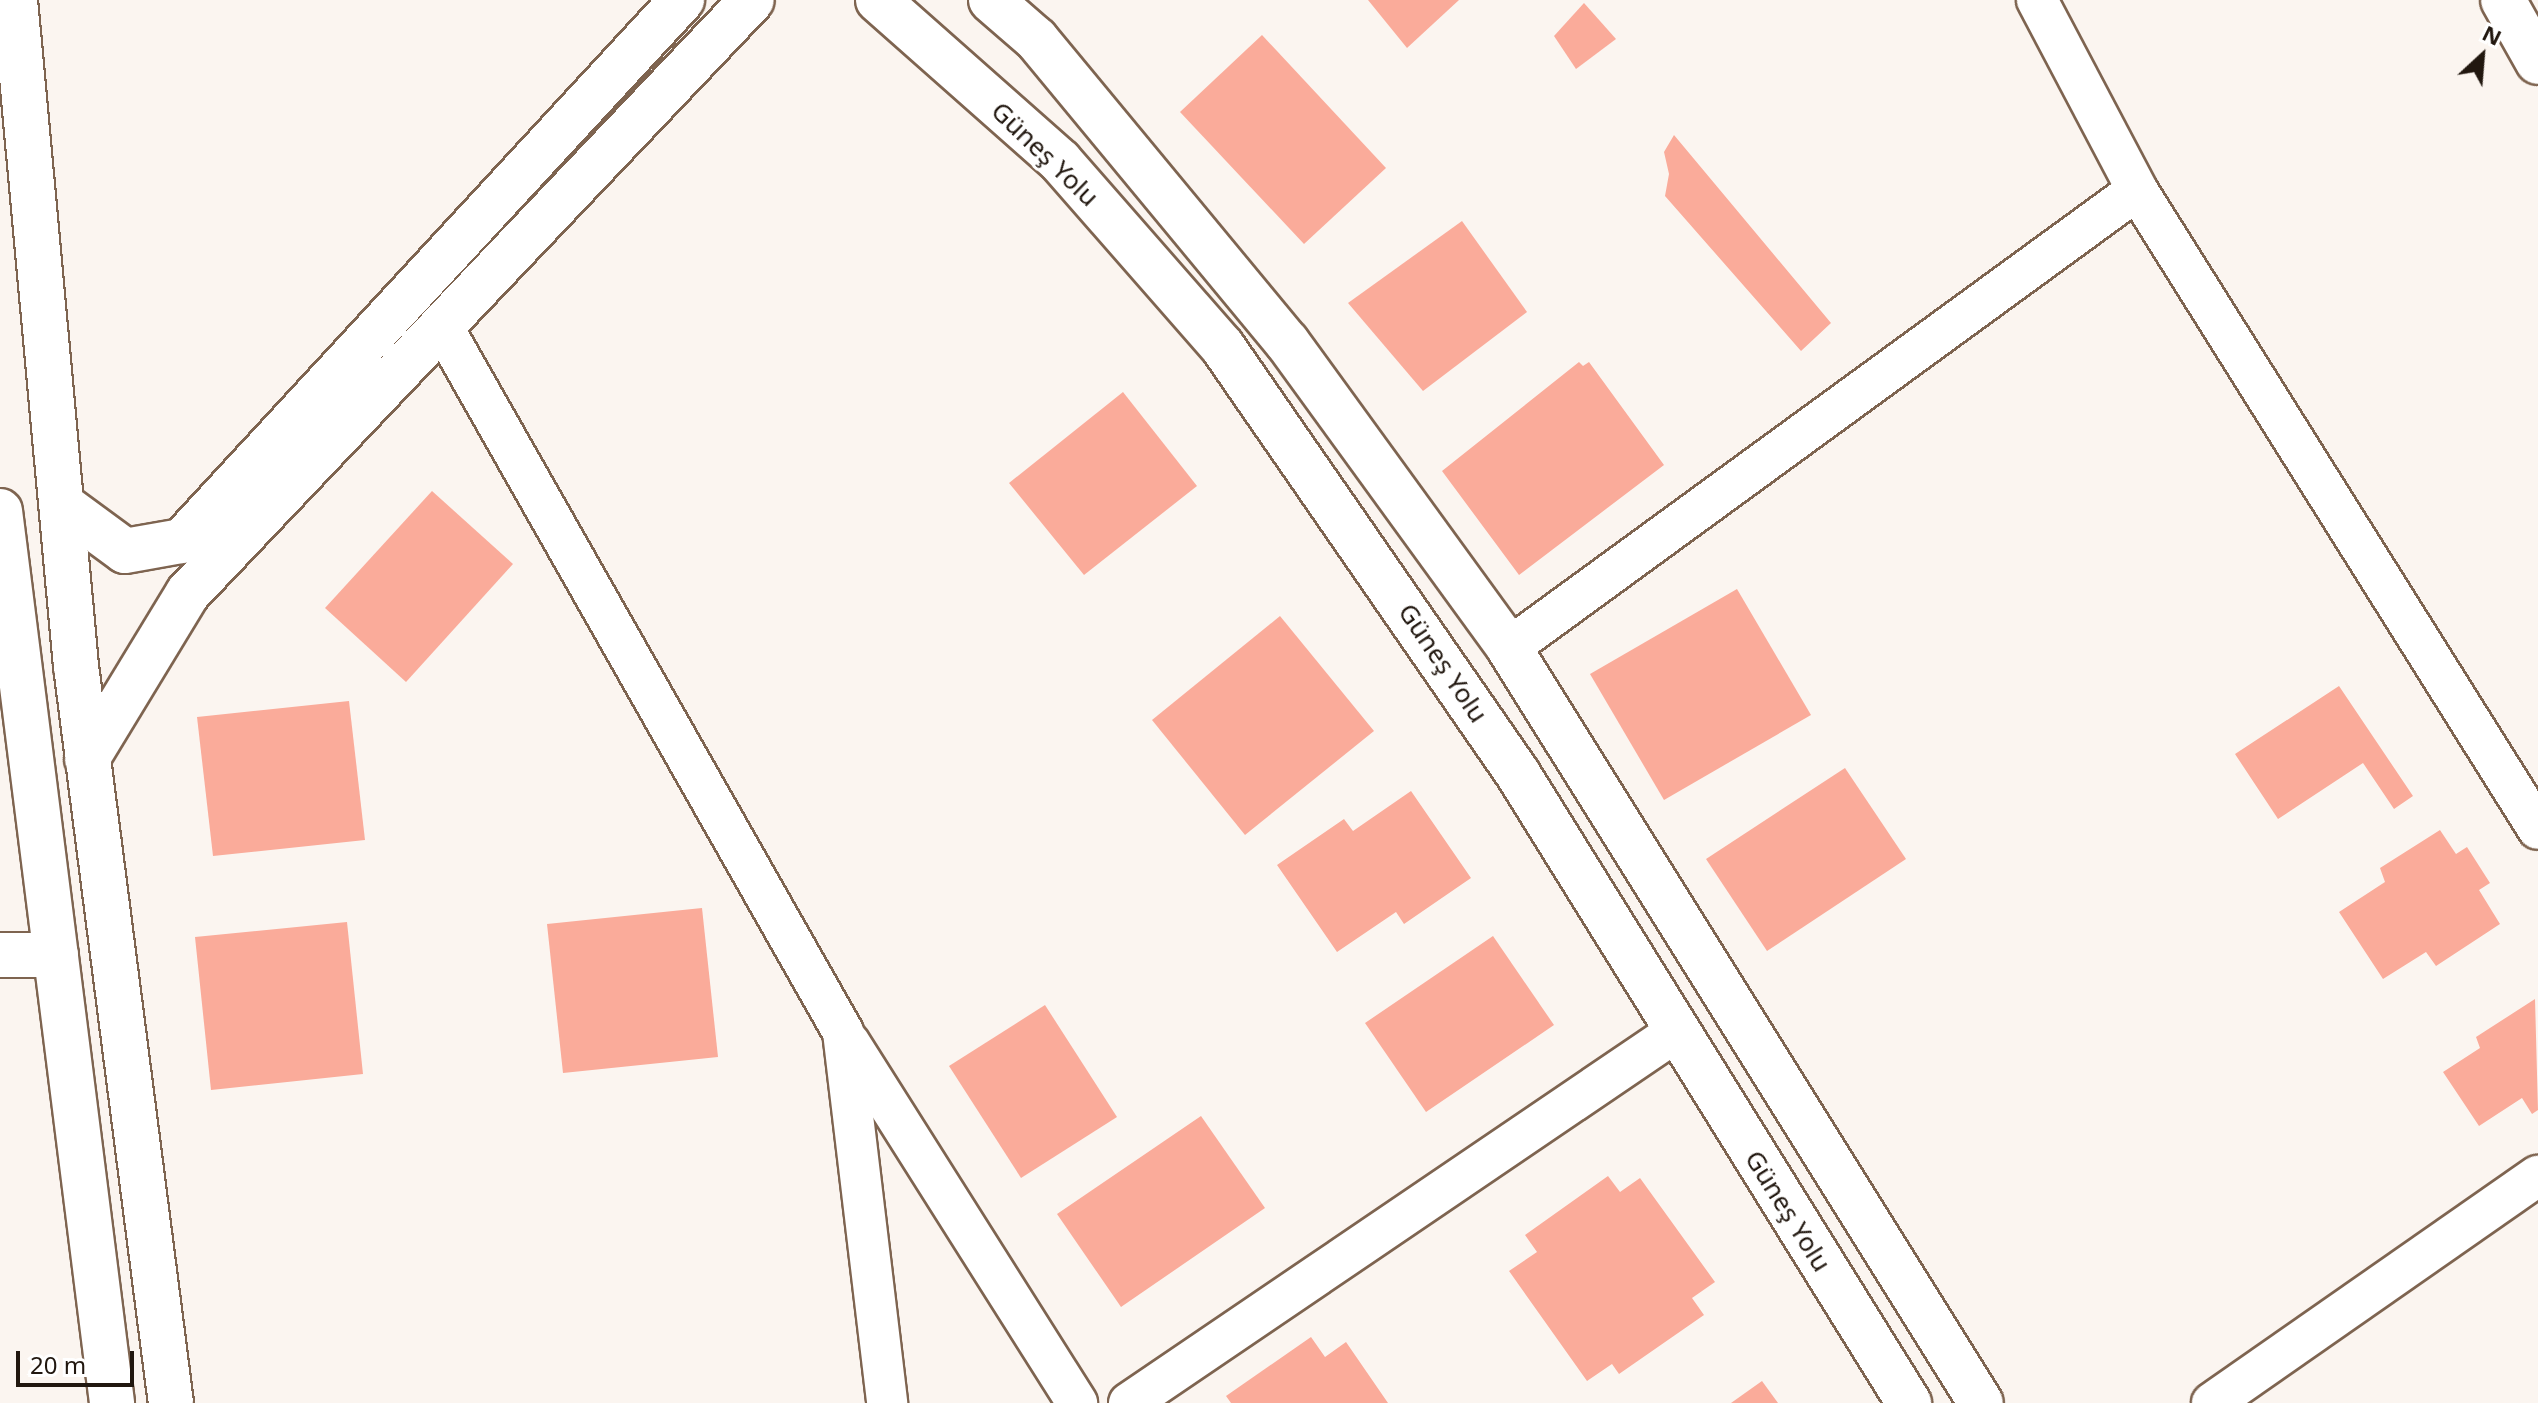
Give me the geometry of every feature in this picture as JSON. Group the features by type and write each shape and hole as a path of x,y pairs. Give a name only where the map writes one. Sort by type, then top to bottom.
{"main road":[{"path":"15,0 87,759 171,1403"},
{"path":"61,504 125,551 182,541 682,0"},
{"path":"87,759 188,593 752,0"},
{"name":"Güneş Yolu","path":"878,0 1060,161 1222,346 1518,774 1909,1403"},
{"path":"991,0 1036,39 1287,342 1509,648 1981,1403"},
{"path":"2503,0 2538,62"},
{"path":"0,511 5,589 56,955 112,1403"},
{"path":"0,955 56,955"}],"street":[{"path":"2037,0 2137,190 2538,829"},
{"path":"1509,648 2137,190"},
{"path":"442,326 843,1032 1077,1403"},
{"path":"1129,1403 1677,1031"},
{"path":"843,1032 887,1403"},
{"path":"2212,1403 2538,1176"}],"building":[{"path":"1368,0 1459,0 1407,48"},
{"path":"1584,3 1616,39 1576,69 1554,36"},
{"path":"1262,35 1386,168 1304,244 1180,112"},
{"path":"1674,135 1831,323 1801,351 1665,196 1669,174 1664,152"},
{"path":"1462,221 1527,312 1423,391 1348,303"},
{"path":"1579,362 1583,366 1589,362 1664,465 1519,575 1442,471"},
{"path":"1123,392 1197,486 1084,575 1009,483"},
{"path":"432,491 513,564 406,682 325,608"},
{"path":"1737,589 1811,715 1664,800 1590,674"},
{"path":"1280,616 1374,731 1245,835 1152,720"},
{"path":"2339,686 2413,796 2394,809 2363,763 2278,819 2235,754"},
{"path":"349,701 365,840 213,856 197,717"},
{"path":"1845,768 1906,859 1767,951 1706,859"},
{"path":"1411,791 1471,878 1404,924 1396,912 1337,952 1277,865 1344,819 1353,831"},
{"path":"2440,830 2456,854 2467,847 2490,883 2479,890 2500,924 2436,966 2426,952 2383,979 2339,912 2385,882 2380,868"},
{"path":"702,908 718,1057 563,1073 547,924"},
{"path":"347,922 363,1074 211,1090 195,937"},
{"path":"1493,936 1554,1025 1426,1112 1365,1023"},
{"path":"2535,999 2538,1110 2532,1114 2522,1098 2479,1126 2443,1072 2480,1048 2476,1037"},
{"path":"1045,1005 1117,1117 1021,1178 949,1066"},
{"path":"1201,1116 1265,1208 1121,1307 1057,1214"},
{"path":"1608,1176 1620,1192 1640,1178 1715,1282 1692,1298 1704,1315 1619,1374 1612,1364 1587,1381 1509,1271 1537,1252 1525,1235"},
{"path":"1311,1337 1325,1357 1346,1342 1388,1403 1231,1403 1226,1396"},
{"path":"1762,1381 1778,1403 1731,1403"}]}
